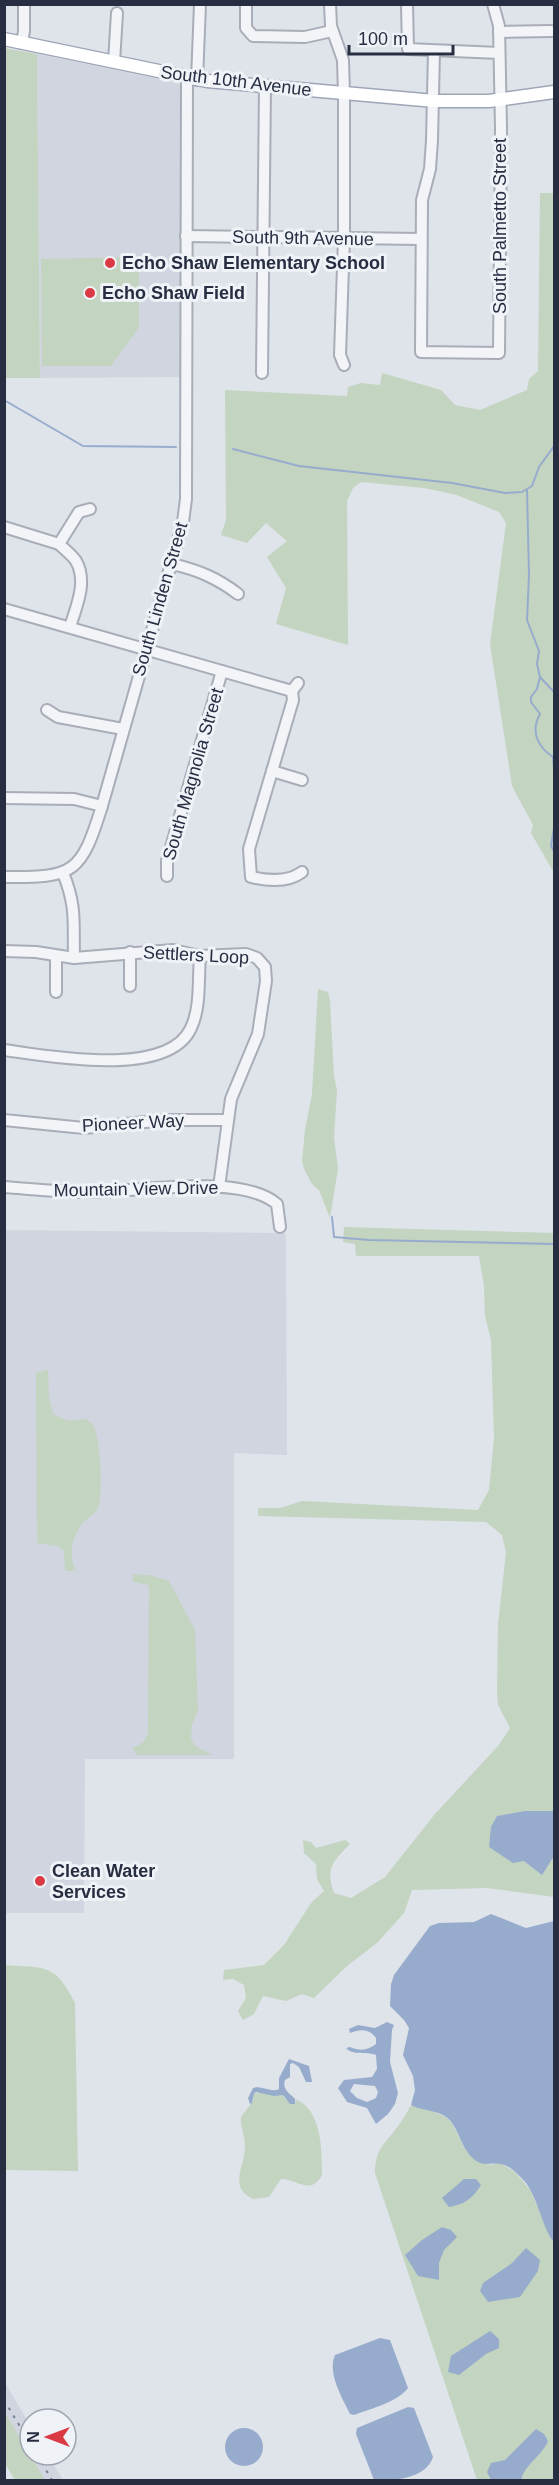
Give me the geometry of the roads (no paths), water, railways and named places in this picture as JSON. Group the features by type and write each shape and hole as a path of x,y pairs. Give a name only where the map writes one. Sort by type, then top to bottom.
{"main road":[{"name":"South 10th Avenue","path":"4,39 192,79 344,94 435,101 500,100 555,92"}],"street":[{"path":"22,43 24,4"},
{"name":"South Linden Street","path":"63,873 83,856 92,838 183,522 186,499 186,236 192,79 200,4"},
{"path":"246,4 245,27 250,34 256,36 305,37 332,31"},
{"path":"330,4 332,31 343,60 344,238 340,355 344,365"},
{"path":"407,4 408,50 499,53"},
{"name":"South Palmetto Street","path":"421,239 421,352 499,353 499,32 493,4"},
{"path":"114,62 117,13"},
{"path":"499,32 550,31"},
{"path":"421,239 422,200 430,169 435,101 434,51"},
{"path":"262,373 265,86"},
{"name":"South 9th Avenue","path":"186,236 421,239"},
{"path":"59,544 79,512 90,509"},
{"path":"4,526 59,544 76,561 81,588 70,627"},
{"path":"172,564 218,579 238,594"},
{"path":"4,609 222,671 295,687 249,849 251,877 293,878 302,872"},
{"name":"South Magnolia Street","path":"167,876 167,861 222,671"},
{"path":"47,710 58,717 123,729"},
{"path":"272,771 302,780"},
{"path":"4,798 74,799 102,806"},
{"path":"4,877 42,878 63,873 72,894 75,917 74,958"},
{"name":"Settlers Loop","path":"4,951 36,952 74,958 172,950 200,956 246,954 257,958 265,967 266,981 258,1034 236,1083 226,1120 226,1145 219,1187"},
{"path":"130,952 130,986"},
{"path":"56,956 56,992"},
{"path":"4,1050 62,1059 109,1061 165,1052 183,1040 190,1030 195,1016 200,956"},
{"name":"Pioneer Way","path":"4,1120 84,1128 166,1120 226,1120"},
{"name":"Mountain View Drive","path":"4,1187 89,1192 219,1187 264,1195 272,1199 277,1204 280,1227"}],"water":[{"path":"525,1811 554,1811 554,1856 542,1875 524,1861 513,1863 489,1847 491,1827 497,1816"},
{"path":"491,1914 526,1928 554,1921 554,2242 534,2197 518,2174 504,2165 478,2162 466,2149 448,2118 411,2105 415,2090 413,2076 403,2055 409,2028 390,2006 391,1984 394,1975 430,1926 439,1923 474,1922"},
{"path":"387,2022 394,2025 390,2062 398,2093 395,2104 388,2114 376,2124 367,2108 347,2102 338,2088 344,2080 372,2077 377,2069 376,2055 352,2052 346,2048 363,2050 376,2044 376,2038 370,2032 361,2030 350,2033 349,2029 358,2025 375,2028","holes":["354,2084 375,2086 378,2092 376,2098 367,2102 357,2098 350,2091"]},
{"path":"289,2059 309,2066 312,2082 306,2082 299,2067 293,2063 290,2064 290,2077 285,2080 284,2086 295,2099 295,2104 290,2104 283,2095 274,2096 256,2092 250,2104 248,2098 253,2088 279,2089 279,2078"},
{"path":"464,2179 476,2179 481,2185 468,2200 449,2207 442,2198"},
{"path":"442,2227 451,2230 457,2237 444,2250 439,2263 439,2280 418,2276 405,2255"},
{"path":"526,2248 540,2260 538,2271 520,2297 488,2302 480,2291 483,2283 512,2263"},
{"path":"490,2331 499,2339 499,2348 486,2354 459,2375 448,2372 451,2356"},
{"path":"380,2338 390,2340 408,2388 397,2398 354,2415 350,2414 334,2377 335,2355"},
{"path":"408,2407 414,2408 433,2457 424,2470 416,2474 399,2479 374,2480 356,2434 357,2428"},
{"path":"244,2428 258,2433 263,2447 258,2461 244,2466 230,2461 225,2447 230,2433"},
{"path":"536,2429 544,2434 548,2441 526,2469 521,2480 491,2480 487,2472 491,2463 505,2460"}],"waterway":[{"path":"4,400 83,446 176,447"},
{"path":"233,449 299,466 452,483 505,493 522,492 532,486 539,467 554,446"},
{"path":"527,490 529,575 527,620 539,651 537,664 540,677 554,692"},
{"path":"540,677 531,702 540,714 536,727 537,738 543,749 553,757 554,769"},
{"path":"554,828 551,846 554,851"},
{"path":"332,1217 334,1237 369,1240 554,1244"}],"railway":[{"path":"4,2400 18,2423"},
{"path":"44,2467 52,2480"}],"place":[{"name":"Echo Shaw Elementary School","path":"110,263"},
{"name":"Echo Shaw Field","path":"90,293"},
{"name":"Clean Water Services","path":"40,1881"}]}
